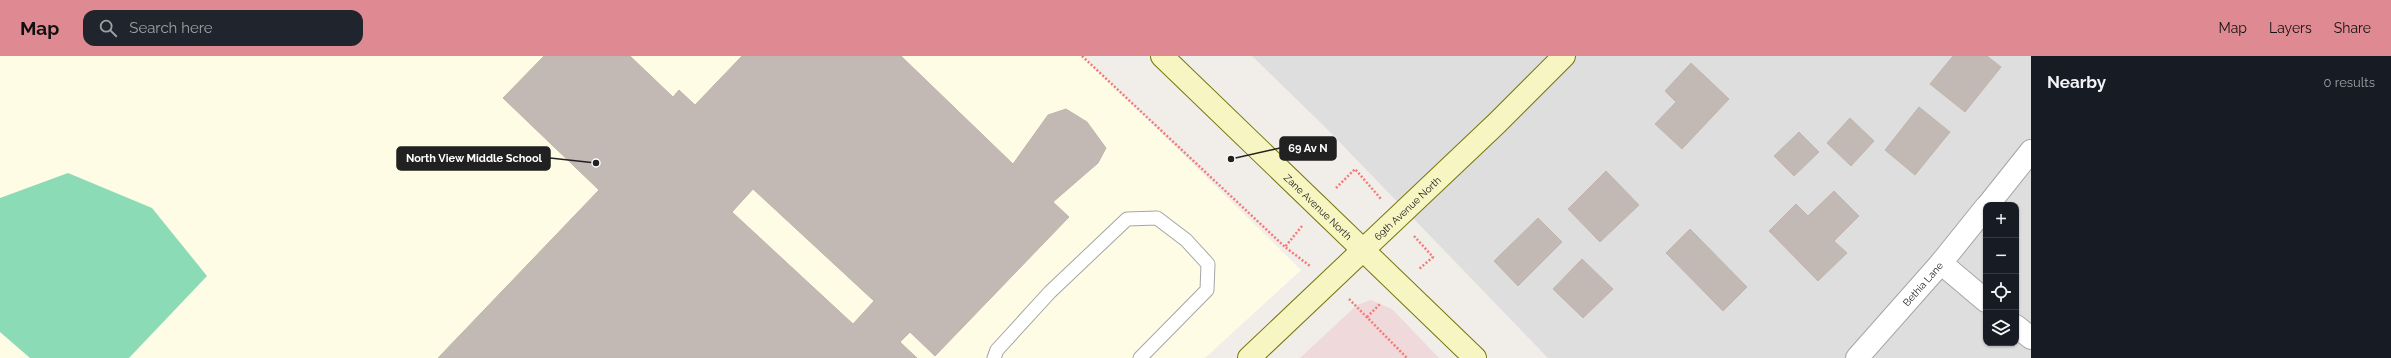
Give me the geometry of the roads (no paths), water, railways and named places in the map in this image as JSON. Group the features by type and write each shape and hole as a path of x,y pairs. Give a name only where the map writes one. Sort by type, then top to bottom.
{"street":[{"name":"Zane Avenue North","path":"1162,56 1364,248 1475,358"},
{"name":"69th Avenue North","path":"1249,358 1497,123 1564,56"},
{"name":"Bethia Lane","path":"1990,202 2031,151"},
{"name":"Bethia Lane","path":"1857,358 1941,263 1983,211"},
{"path":"1941,263 1983,298"},
{"path":"2019,328 2031,338"}],"lane":[{"path":"994,358 997,350 1050,292 1127,219 1157,218 1186,240 1208,264 1207,290 1140,358"}],"place":[{"name":"69 Av N","path":"1231,159"},
{"name":"North View Middle School","path":"596,163"}]}
